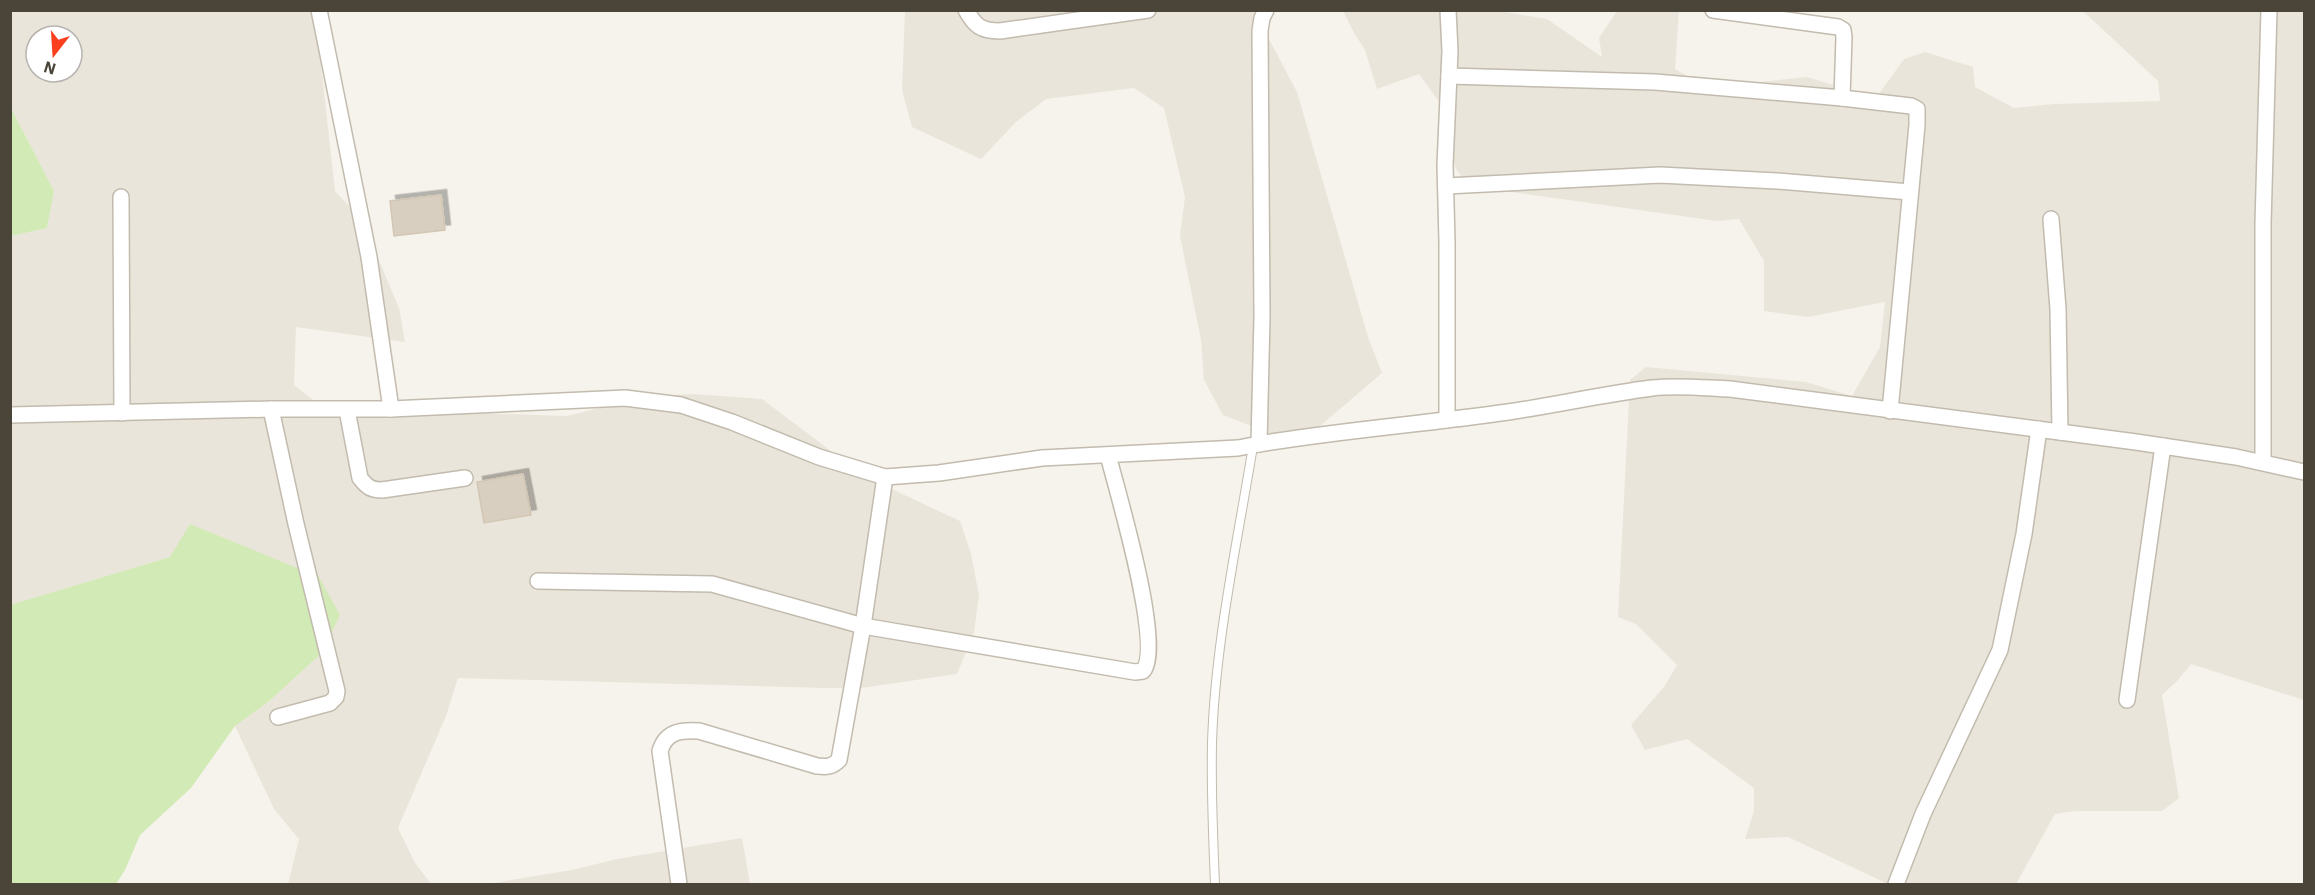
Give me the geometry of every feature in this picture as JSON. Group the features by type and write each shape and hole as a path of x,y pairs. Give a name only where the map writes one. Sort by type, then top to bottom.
{"street":[{"path":"319,10 369,257 391,409"},
{"path":"966,10 979,28 993,31 1148,10"},
{"path":"1256,445 1262,317 1260,31 1266,10"},
{"path":"1446,420 1448,10"},
{"path":"1713,10 1838,27 1843,30 1842,98"},
{"path":"2263,462 2263,224 2269,10"},
{"path":"1449,75 1654,82 1842,98 1911,106 1917,109 1890,411"},
{"path":"1446,186 1660,175 1777,181 1910,192"},
{"path":"121,197 122,413"},
{"path":"2051,219 2058,309 2060,432"},
{"path":"10,415 272,409 391,409 625,398 681,405 732,422 819,457 885,477 939,473 1041,458 1256,445 1319,434 1395,428 1644,389 1681,387 1730,390 2039,429 2263,462 2304,472"},
{"path":"272,409 296,524 337,691 336,697 330,703 278,717"},
{"path":"347,410 360,478 366,487 382,490 465,478"},
{"path":"1896,885 1923,814 2000,650 2024,534 2039,429"},
{"path":"2127,700 2163,446"},
{"path":"538,581 712,584 863,626 1136,672 1148,665 1148,623 1108,455"},
{"path":"679,885 660,750 663,742 672,734 684,730 699,731 817,766 828,767 839,760 863,626 885,477"}],"lane":[{"path":"1215,885 1212,744 1217,682 1224,622 1256,445"}],"shaded area":[{"path":"1493,10 1547,19 1602,57 1599,38 1617,11 1679,11 1675,69 1692,79 1742,84 1807,77 1876,98 1904,59 1925,52 1973,67 1975,87 2014,108 2054,104 2160,101 2158,81 2083,11 2304,11 2304,700 2191,664 2162,695 2179,798 2162,811 2075,811 2055,814 2016,884 1888,884 1788,837 1745,839 1754,811 1754,788 1687,739 1645,750 1631,725 1664,687 1677,665 1636,624 1618,617 1630,380 1646,367 1806,382 1852,396 1880,347 1885,302 1808,317 1764,311 1764,261 1739,219 1717,221 1469,186 1456,169 1446,142 1453,121 1419,74 1377,89 1365,50 1343,11"},
{"path":"11,11 315,11 335,191 362,220 399,308 405,342 296,327 294,385 323,408 567,416 649,396 693,394 762,399 864,476 960,521 971,554 979,595 974,632 957,674 861,688 458,678 446,716 398,828 415,863 431,884 288,884 299,839 274,809 235,726 268,702 322,653 170,557 11,605 10,236 47,228 54,191 11,108"},
{"path":"905,11 1260,11 1261,24 1297,92 1368,337 1382,373 1320,426 1280,437 1223,415 1204,380 1201,340 1180,236 1185,197 1164,108 1134,88 1046,99 1016,122 981,159 912,127 902,90"},
{"path":"742,838 750,884 487,884 572,870 617,859"}],"green space":[{"path":"11,108 54,191 47,228 11,236"},
{"path":"190,524 319,577 340,615 322,653 268,702 235,726 191,788 140,835 125,870 116,884 11,884 10,605 170,557"}],"building":[{"path":"441,195 445,230 394,236 390,201"},
{"path":"523,474 531,515 484,523 477,482"}]}
